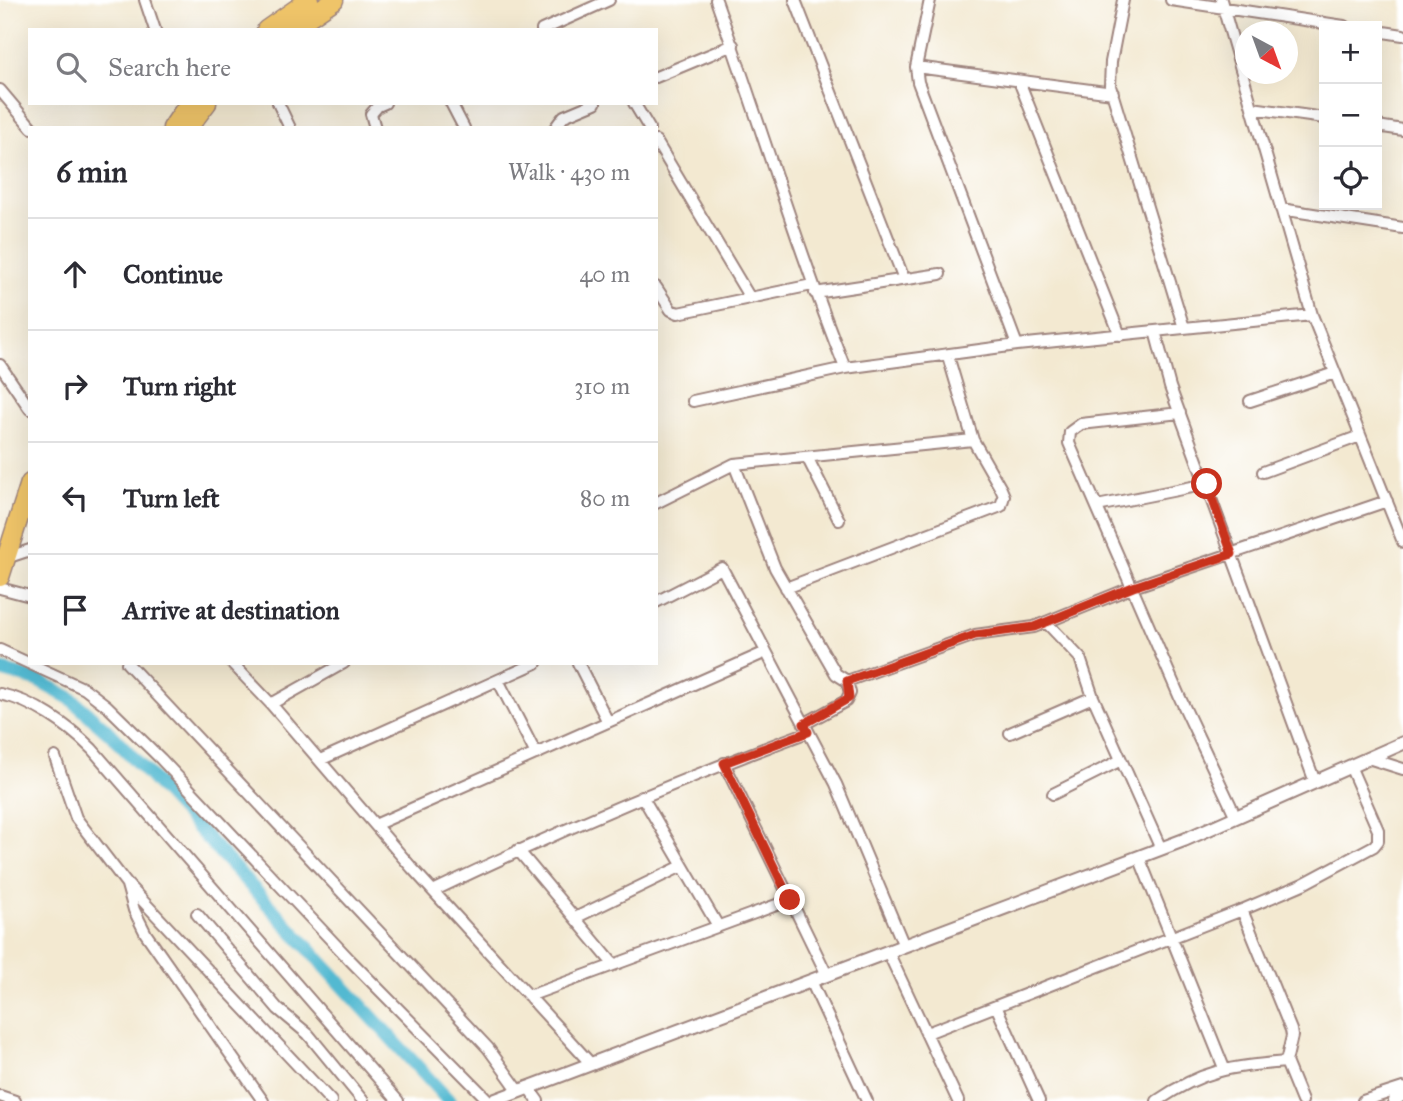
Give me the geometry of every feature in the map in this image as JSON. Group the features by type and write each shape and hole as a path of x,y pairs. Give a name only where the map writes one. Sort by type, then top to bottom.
{"highway":[{"path":"269,28 309,0"},
{"path":"293,28 334,0"},
{"path":"174,126 185,111 202,105"},
{"path":"0,578 28,493"}],"street":[{"path":"145,0 154,28"},
{"path":"546,28 609,0"},
{"path":"716,0 814,289 845,369"},
{"path":"795,0 904,279"},
{"path":"930,0 916,66 922,97 1017,345"},
{"path":"1124,0 1109,74 1184,328"},
{"path":"1171,0 1222,4 1319,22"},
{"path":"1222,4 1312,315 1403,542"},
{"path":"1382,32 1403,35"},
{"path":"658,77 733,46"},
{"path":"916,66 1113,93"},
{"path":"0,80 2,93 30,126"},
{"path":"1019,81 1120,334"},
{"path":"279,105 289,126"},
{"path":"374,126 371,114 380,105"},
{"path":"452,105 463,126"},
{"path":"556,126 564,116 590,105"},
{"path":"635,105 648,126"},
{"path":"1252,108 1319,117"},
{"path":"1382,127 1403,130"},
{"path":"658,144 750,298"},
{"path":"1281,209 1403,228"},
{"path":"658,290 674,313 750,298 940,274"},
{"path":"692,401 845,369 1017,345 1312,315"},
{"path":"1154,331 1180,413 1315,782"},
{"path":"786,588 1001,506 1004,501 1001,489 973,440 948,356"},
{"path":"0,365 28,406"},
{"path":"1250,401 1335,373"},
{"path":"1180,413 1081,424 1070,432 1069,443 1180,698 1236,817"},
{"path":"1263,472 1360,436"},
{"path":"658,502 734,464 973,440"},
{"path":"807,457 839,520"},
{"path":"433,891 518,850 806,728 846,701 850,693 847,681 836,674 775,568 734,464"},
{"path":"1097,506 1207,484"},
{"path":"847,681 975,635 1024,629 1046,622 1133,587 1387,501"},
{"path":"6,558 28,551"},
{"path":"658,600 722,568 836,784 904,946"},
{"path":"0,589 28,596"},
{"path":"1046,622 1080,658 1093,697 1161,849"},
{"path":"0,650 28,663"},
{"path":"375,825 766,652"},
{"path":"33,665 85,689 107,706 161,758 333,942 493,1101 1139,858 1403,743"},
{"path":"129,665 538,1101"},
{"path":"234,665 433,891 591,1064"},
{"path":"271,704 340,665"},
{"path":"320,760 532,665"},
{"path":"579,665 608,722"},
{"path":"499,682 536,754"},
{"path":"0,694 24,701 58,721 92,749 398,1101"},
{"path":"1010,733 1093,697"},
{"path":"55,758 76,818 126,883 331,1101"},
{"path":"1368,758 1403,769"},
{"path":"1054,794 1121,760"},
{"path":"724,763 827,975"},
{"path":"927,1032 1242,910 1303,884 1374,846 1378,841 1378,830 1350,766"},
{"path":"642,796 718,926"},
{"path":"518,850 614,965"},
{"path":"1139,858 1224,1068"},
{"path":"575,918 682,866"},
{"path":"126,883 134,910 146,934 263,1101"},
{"path":"529,996 790,900"},
{"path":"1242,910 1291,1030 1286,1062 1302,1101"},
{"path":"197,914 278,1009 308,1034 363,1101"},
{"path":"888,952 958,1101"},
{"path":"811,981 867,1101"},
{"path":"996,1006 1039,1101"},
{"path":"1157,1101 1197,1078 1224,1068 1286,1062"},
{"path":"1363,1101 1403,1088"},
{"path":"1394,1101 1403,1095"},
{"path":"0,1096 15,1101"}],"waterway":[{"path":"0,670 37,680 70,698 113,736 449,1101"}],"route":[{"path":"790,900 724,763 808,732 804,724 849,698 847,681 975,635 1034,627 1133,587 1232,554 1207,484"}]}
